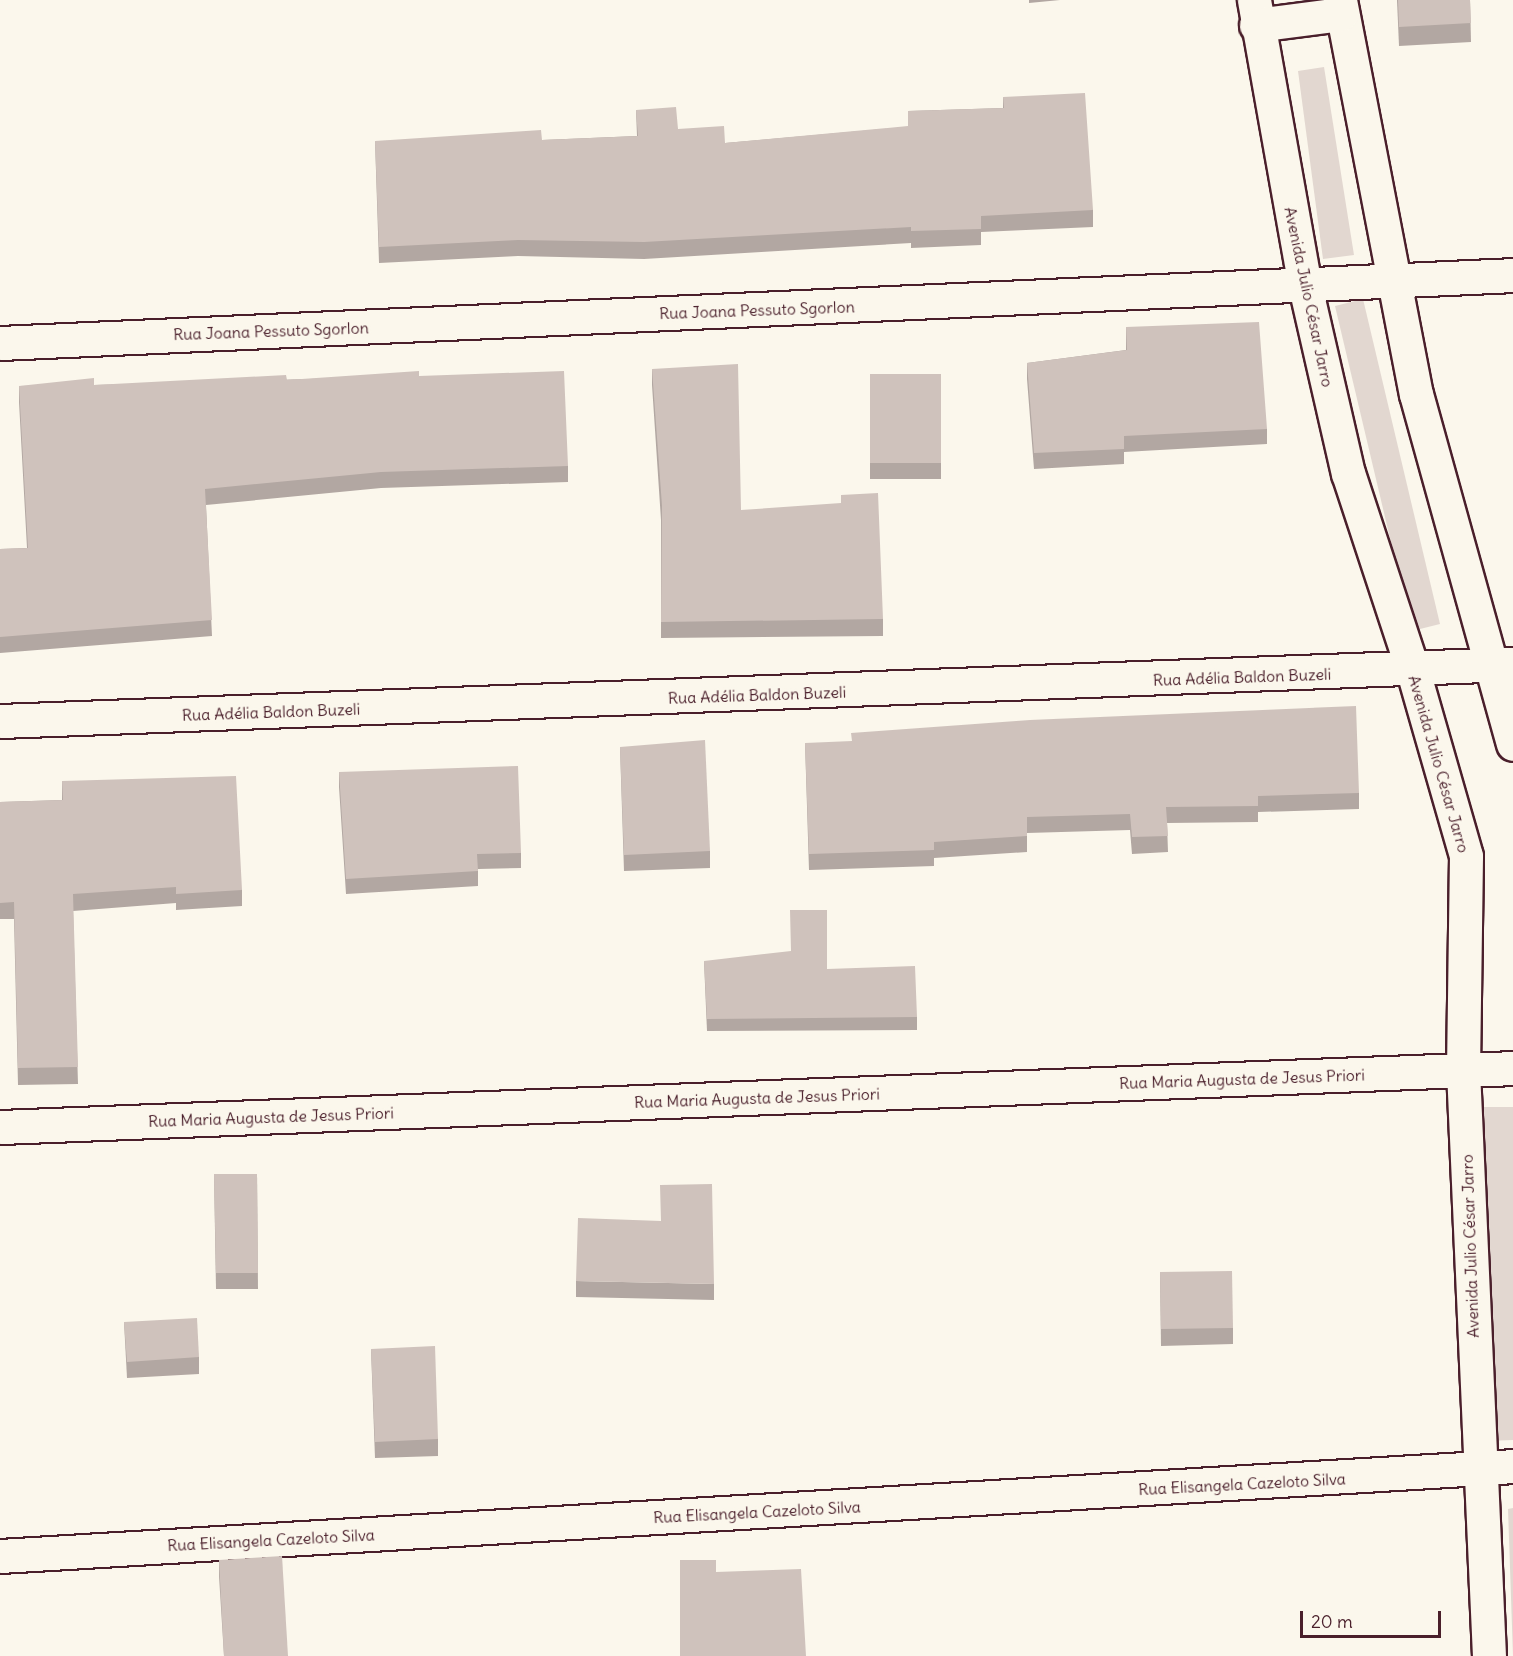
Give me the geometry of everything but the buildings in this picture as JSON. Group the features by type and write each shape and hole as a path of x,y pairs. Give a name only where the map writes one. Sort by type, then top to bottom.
{"street":[{"path":"1255,12 1341,7 1392,281 1416,394 1502,664 1513,744"},
{"name":"Avenida Julio César Jarro","path":"1255,12 1305,286 1348,473 1413,671 1466,856 1462,1070 1489,1656"},
{"name":"Rua Joana Pessuto Sgorlon","path":"0,343 1513,275"},
{"name":"Rua Adélia Baldon Buzeli","path":"0,721 1413,671 1502,664"},
{"name":"Rua Maria Augusta de Jesus Priori","path":"0,1127 1513,1068"},
{"name":"Rua Elisangela Cazeloto Silva","path":"0,1556 1479,1470 1513,1466"}],"shaded area":[{"path":"1324,67 1354,255 1323,259 1298,71"},
{"path":"1363,299 1440,624 1412,631 1335,306"},
{"path":"1484,1107 1513,1107 1513,1440 1488,1441"},
{"path":"1513,1508 1513,1656 1508,1509"}]}
